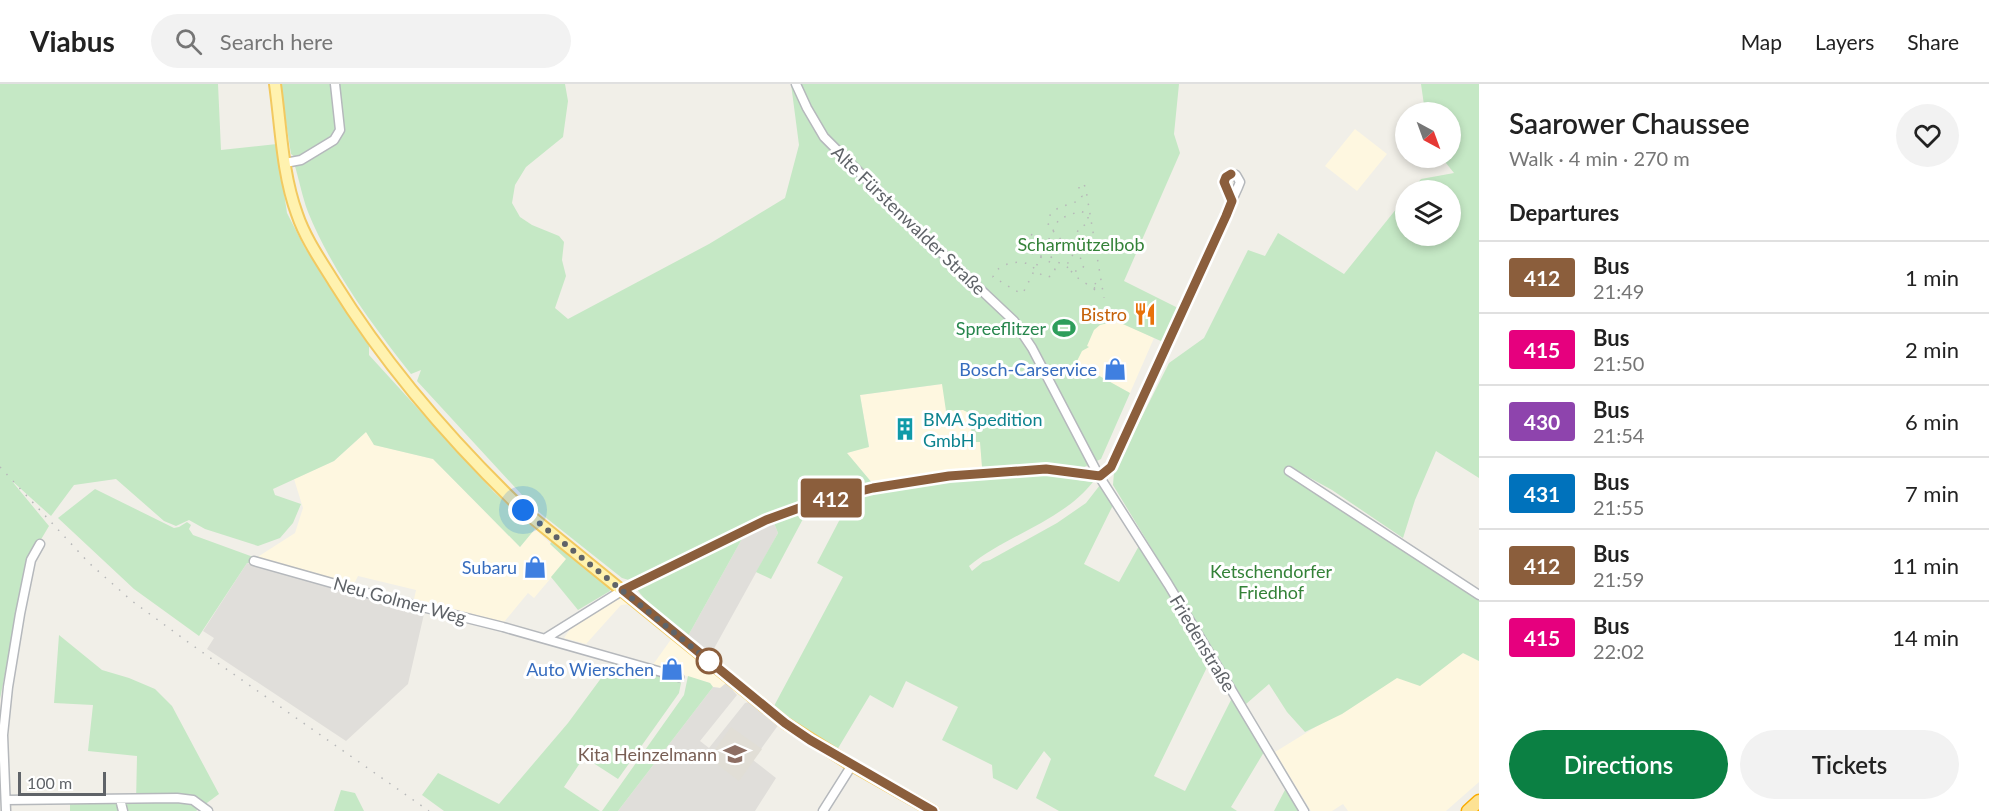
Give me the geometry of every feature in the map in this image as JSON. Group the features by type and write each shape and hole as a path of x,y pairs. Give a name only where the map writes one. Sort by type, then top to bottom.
{"highway":[{"path":"1468,811 1479,801"}],"main road":[{"path":"275,84 292,201 304,230 350,307 400,375 508,496 785,723 852,765 933,811"}],"street":[{"path":"285,158 301,160 334,140 340,130 335,84"},
{"name":"Alte Fürstenwalder Straße","path":"796,84 824,137 910,223 1014,321 1032,348 1100,476"},
{"path":"546,639 623,590 766,520 813,503 873,488 949,476 1046,469 1100,476 1111,467 1232,201 1240,182 1236,175 1231,174 1224,182 1232,201"},
{"path":"1289,471 1479,595"},
{"name":"Friedenstraße","path":"1100,476 1304,811"},
{"path":"6,811 3,735 8,687 31,560 40,544"},
{"name":"Neu Golmer Weg","path":"255,561 679,677"},
{"path":"824,811 852,765"},
{"path":"6,800 177,798 193,800 208,811"},
{"path":"120,799 123,811"}],"shaded area":[{"path":"1355,129 1387,154 1357,191 1325,166"},
{"path":"1066,297 1154,338 1130,393 1050,349"},
{"path":"942,384 963,410 969,412 973,442 980,441 982,467 873,484 847,453 869,446 860,395"},
{"path":"366,432 375,445 433,459 520,547 535,529 567,559 534,598 528,593 504,622 414,599 416,590 358,576 355,582 351,583 256,558 295,533 303,508 294,479 334,461"},
{"path":"774,523 778,533 711,654 688,636 743,537"},
{"path":"247,563 363,594 363,597 424,614 408,684 346,741 207,649 214,638 203,631"},
{"path":"621,596 630,604 621,605 586,644 564,638 573,625"},
{"path":"672,638 726,683 721,688 713,687 710,683 652,666"},
{"path":"1463,653 1479,661 1479,782 1446,811 1348,811 1343,804 1332,811 1311,811 1275,752 1397,677 1420,685"},
{"path":"726,683 737,695 700,741 709,748 745,703 749,702 779,724 753,760 776,778 755,811 618,811 713,687 720,688"},
{"name":"Kita Heinzelmann","path":"731,727 762,749 739,781 709,758"}],"green space":[{"path":"0,84 218,84 221,150 277,144 287,213 305,248 369,346 369,355 494,492 535,529 520,547 433,459 374,445 366,432 334,461 273,489 275,495 301,504 293,523 280,538 258,546 205,529 189,520 176,526 164,521 116,479 74,485 51,516 11,480 49,526 27,563 0,699"},
{"name":"Scharmützelbob","path":"280,84 565,84 568,101 563,137 526,167 515,185 512,203 520,217 532,225 559,236 564,242 562,260 566,276 555,308 568,319 709,244 785,198 799,145 791,84 1179,84 1174,134 1180,153 1124,281 1178,308 1163,342 1116,321 1100,325 1094,330 1087,346 1089,347 1082,351 1076,363 1130,393 1101,459 1080,469 1078,480 1093,482 1066,508 1000,545 969,566 972,571 983,562 1057,523 1086,503 1100,485 1103,487 1114,503 1084,564 1119,582 1140,544 1210,661 1154,776 1185,791 1232,698 1264,752 1231,807 1237,811 1059,811 1036,798 1051,759 1044,751 1017,790 993,778 992,765 942,740 958,707 906,681 893,708 870,695 837,750 811,734 774,706 843,577 817,563 851,498 818,506 812,519 804,517 771,579 756,572 778,533 774,523 743,537 688,636 650,604 632,581 622,578 535,509 417,381 421,370 411,374 368,317 328,255 306,206 294,163 299,160 291,154","holes":["942,384 946,411 963,410 969,413 973,442 980,442 982,467 873,484 847,453 869,447 860,395"]},
{"name":"Ketschendorfer Friedhof","path":"1421,84 1479,84 1479,478 1436,451 1415,500 1403,538 1332,490 1290,467 1298,479 1479,600 1479,661 1463,653 1420,686 1397,678 1342,714 1305,732 1287,712 1269,684 1246,704 1113,485 1114,472 1169,363 1204,338 1248,250 1265,256 1278,233 1344,274 1395,210 1395,246 1461,246 1461,180 1420,180 1454,173 1450,168 1461,168 1461,102 1424,102"},
{"path":"95,489 174,528 187,522 191,525 189,529 193,535 256,558 254,563 247,563 199,636 134,589 58,518"},
{"path":"553,540 609,585 610,591 578,610 551,577 566,559 550,544"},
{"path":"59,635 102,670 155,689 172,706 219,794 196,811 70,811 70,803 136,803 137,756 88,751 93,705 54,703"},
{"path":"613,662 678,680 681,683 679,693 618,779 584,757 564,787 600,811 444,811 422,795 438,773 499,804 568,723"},
{"path":"688,676 710,683 713,687 618,811 602,811 684,695"},
{"path":"1286,788 1300,811 1274,811"},
{"path":"341,790 355,793 364,811 334,811"}],"railway":[{"path":"1095,290 1092,288 1092,285 1097,283 1098,287 1094,288 1090,286 1070,269 1068,264 1068,259 1073,255 1080,257 1084,266 1080,271 1073,271 1071,269 1068,267 1054,260 1049,254 1049,251 1050,248 1061,245 1065,245 1068,245 1076,241 1078,229 1088,223 1088,214 1080,211 1059,219 1055,228 1050,236 1046,245 1042,254 1038,263 1034,272 1023,293 993,277 1003,266 1020,262 1030,265 1034,268 1035,269 1039,273 1045,277 1052,275 1055,270 1053,265 1045,259 1040,257 1035,255 1026,249 1023,244 1024,239 1028,234 1033,235 1037,238 1040,241 1043,244 1046,247 1049,249 1054,251 1060,251 1062,247 1062,244 1061,241 1058,235 1055,233 1052,230 1049,228 1048,221 1057,209 1080,200 1082,196 1079,186 1081,184 1084,184 1086,190 1104,298"},
{"path":"0,467 89,563 132,601 429,811"}],"bus line":[{"name":"412","path":"933,811 850,764 785,723 623,590 644,582 766,520 813,503 856,492 949,476 1046,469 1100,476 1103,474 1111,467 1226,216 1232,201 1224,182 1231,174"}],"place":[{"name":"Bistro","path":"1145,314"},
{"name":"Spreeflitzer","path":"1064,328"},
{"name":"Bosch-Carservice","path":"1115,369"},
{"name":"BMA Spedition GmbH","path":"905,429"},
{"name":"Subaru","path":"535,567"},
{"name":"Auto Wierschen","path":"672,669"},
{"name":"Kita Heinzelmann","path":"735,754"}],"route":[{"path":"523,510 709,661"}]}
